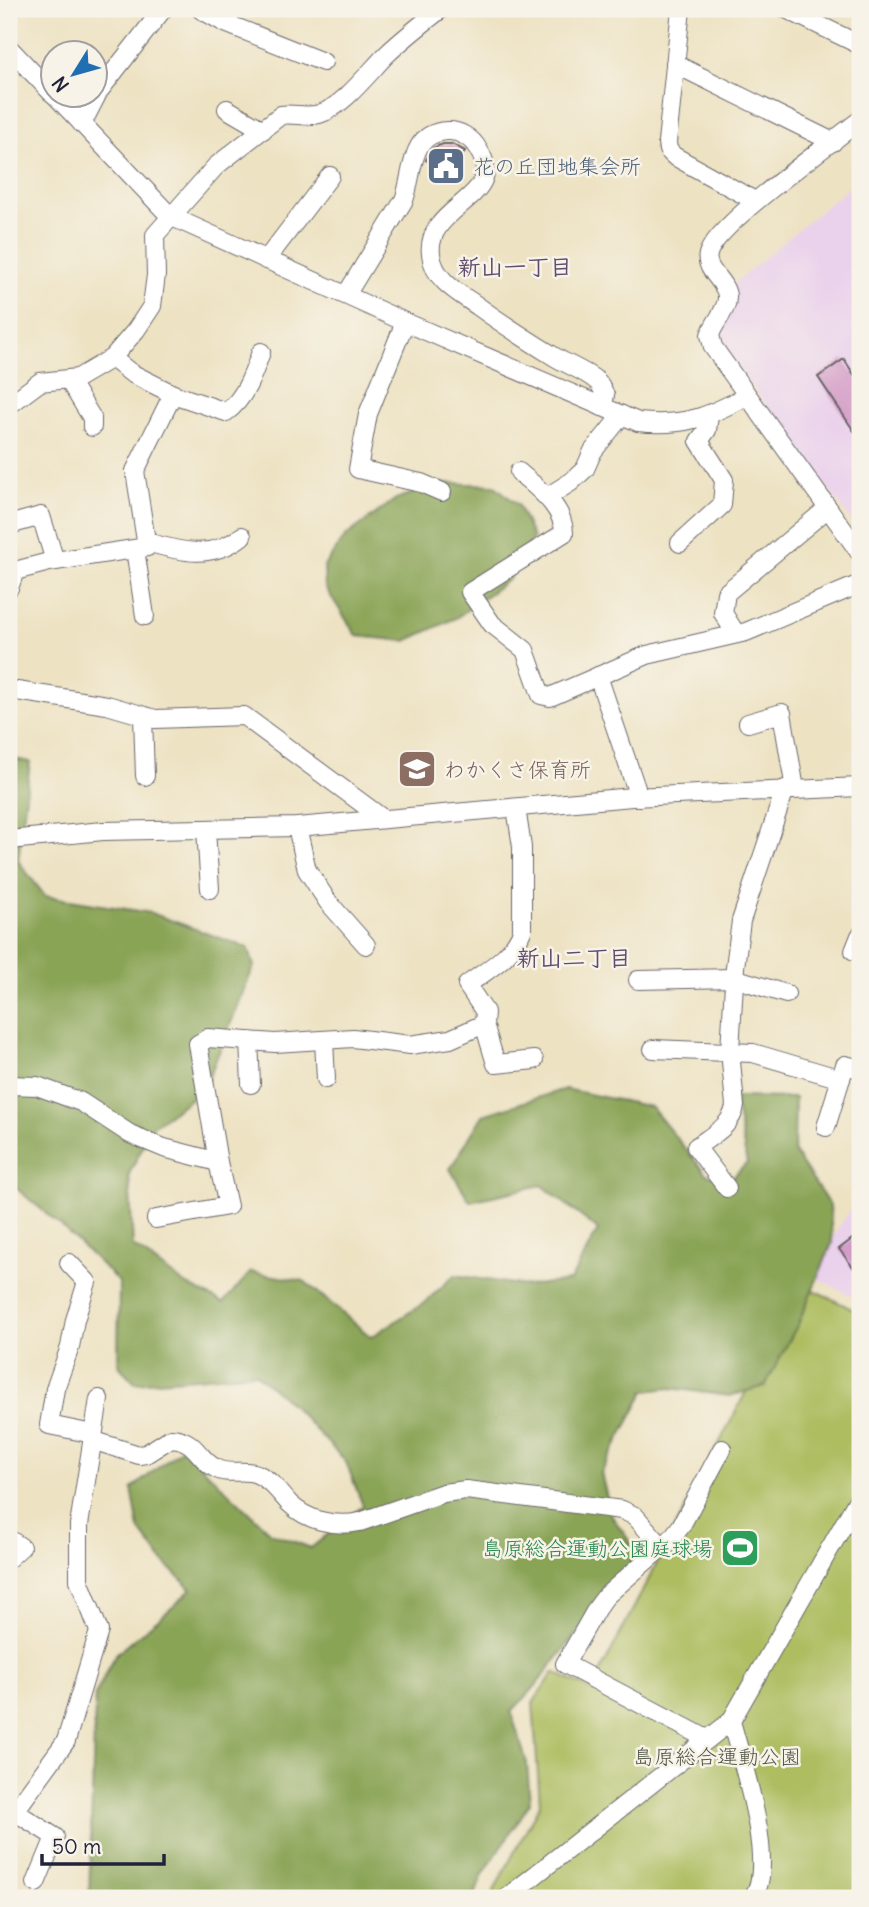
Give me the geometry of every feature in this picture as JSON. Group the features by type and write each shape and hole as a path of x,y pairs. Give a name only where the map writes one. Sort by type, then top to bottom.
{"street":[{"path":"82,124 99,91 163,9"},
{"path":"200,9 225,23 323,62"},
{"path":"681,9 668,150 674,156 755,201"},
{"path":"786,9 860,45"},
{"path":"9,405 40,382 78,378 112,358 152,306 156,275 155,235 216,166 281,115 289,113 307,116 326,111 363,81 387,53 435,11"},
{"path":"9,48 38,78"},
{"path":"675,64 833,142"},
{"path":"67,108 170,216 602,407 638,422 663,425 686,423 709,416 747,396"},
{"path":"227,109 263,130"},
{"path":"860,120 755,201 714,242 708,251 707,259 727,297 726,305 712,329 710,341 860,553"},
{"path":"346,295 404,201 410,186 413,155 417,147 432,134 450,130 461,134 470,139 482,156 484,177 474,194 441,220 432,233 430,250 435,268 441,278 461,295 524,339 597,381 605,395 602,407"},
{"path":"266,260 330,176"},
{"path":"405,322 368,414 358,470 421,483 442,492"},
{"path":"112,358 131,373 173,394 226,412 233,407 252,379 261,352"},
{"path":"68,379 92,418 92,427"},
{"path":"145,616 135,471 173,394"},
{"path":"547,497 585,469 593,451 622,415"},
{"path":"680,543 722,505 724,480 699,441 707,430 709,416"},
{"path":"519,472 547,497 564,523 564,533 470,592 492,624 524,650 541,695 550,697 647,655 736,634 860,584"},
{"path":"736,634 723,613 726,593 828,508"},
{"path":"9,525 41,516 55,561"},
{"path":"9,588 15,571 55,561 141,546 178,551 220,550 242,536"},
{"path":"598,676 639,797"},
{"path":"9,692 107,705 155,719 244,716 382,818"},
{"path":"727,1188 696,1147 730,1122 734,1114 730,1050 734,978 741,921 790,789 782,713 748,723"},
{"path":"143,716 145,776"},
{"path":"9,840 103,831 297,827 639,797 860,788"},
{"path":"516,808 522,847 522,931 511,951 467,985 485,1012 484,1024 496,1064 534,1060"},
{"path":"297,827 307,870 328,902 366,945"},
{"path":"206,830 210,889"},
{"path":"638,980 734,978 786,994"},
{"path":"156,1219 228,1206 198,1044 208,1038 275,1043 353,1038 410,1045 450,1039 484,1024"},
{"path":"249,1041 251,1084"},
{"path":"324,1041 326,1079"},
{"path":"653,1049 754,1053 841,1080"},
{"path":"826,1127 845,1065 860,1069"},
{"path":"9,1085 37,1086 82,1102 130,1134 163,1147 218,1162"},
{"path":"69,1263 87,1282 70,1347 55,1389 49,1425 92,1437 139,1455 146,1454 172,1438 186,1440 218,1470 260,1475 304,1514 334,1524 360,1522 443,1493 466,1490 622,1510 635,1516 662,1547"},
{"path":"36,1883 55,1837 12,1809 66,1741 99,1632 79,1580 79,1525 99,1399"},
{"path":"707,1739 565,1664 597,1608 612,1590 662,1547 681,1526 722,1449"},
{"path":"506,1898 731,1721 860,1496"},
{"path":"9,1539 21,1547 9,1558"},
{"path":"731,1721 761,1846 761,1880 752,1898"}],"shaded area":[{"path":"856,181 860,187 860,532 726,351 719,334 736,298 732,285"},
{"path":"860,1195 860,1300 809,1274"}],"green space":[{"path":"443,483 494,485 518,505 533,538 509,579 456,618 406,641 357,636 325,587 324,566 346,536 396,499"},
{"path":"9,758 30,762 18,861 45,896 151,913 248,948 254,966 204,1089 153,1126 129,1174 133,1246 185,1284 223,1303 251,1272 304,1281 371,1337 424,1303 455,1275 526,1286 570,1281 598,1230 542,1185 470,1201 450,1169 483,1115 565,1089 651,1107 706,1174 729,1181 747,1163 734,1097 795,1098 794,1152 830,1206 832,1243 799,1322 765,1386 730,1396 670,1388 645,1391 601,1473 611,1515 638,1553 620,1587 511,1712 527,1763 530,1803 482,1876 474,1898 89,1898 95,1695 116,1654 191,1589 161,1559 139,1529 132,1489 182,1448 271,1533 311,1548 363,1506 346,1462 288,1401 255,1373 135,1383 118,1365 119,1282 60,1225 9,1182"},
{"name":"島原総合運動公園","path":"802,1284 860,1313 860,1898 490,1898 540,1804 533,1703 554,1672 591,1690"}],"building":[{"name":"花の丘団地集会所","path":"452,144 465,151 452,173 426,160 433,148"},
{"path":"844,359 860,384 860,440 818,377"},
{"path":"860,1233 860,1276 839,1249"}],"place":[{"name":"花の丘団地集会所","path":"446,166"},
{"name":"わかくさ保育所","path":"417,769"},
{"name":"島原総合運動公園庭球場","path":"740,1548"}],"district":[{"name":"新山一丁目","path":"515,266"},
{"name":"新山二丁目","path":"574,957"}]}
